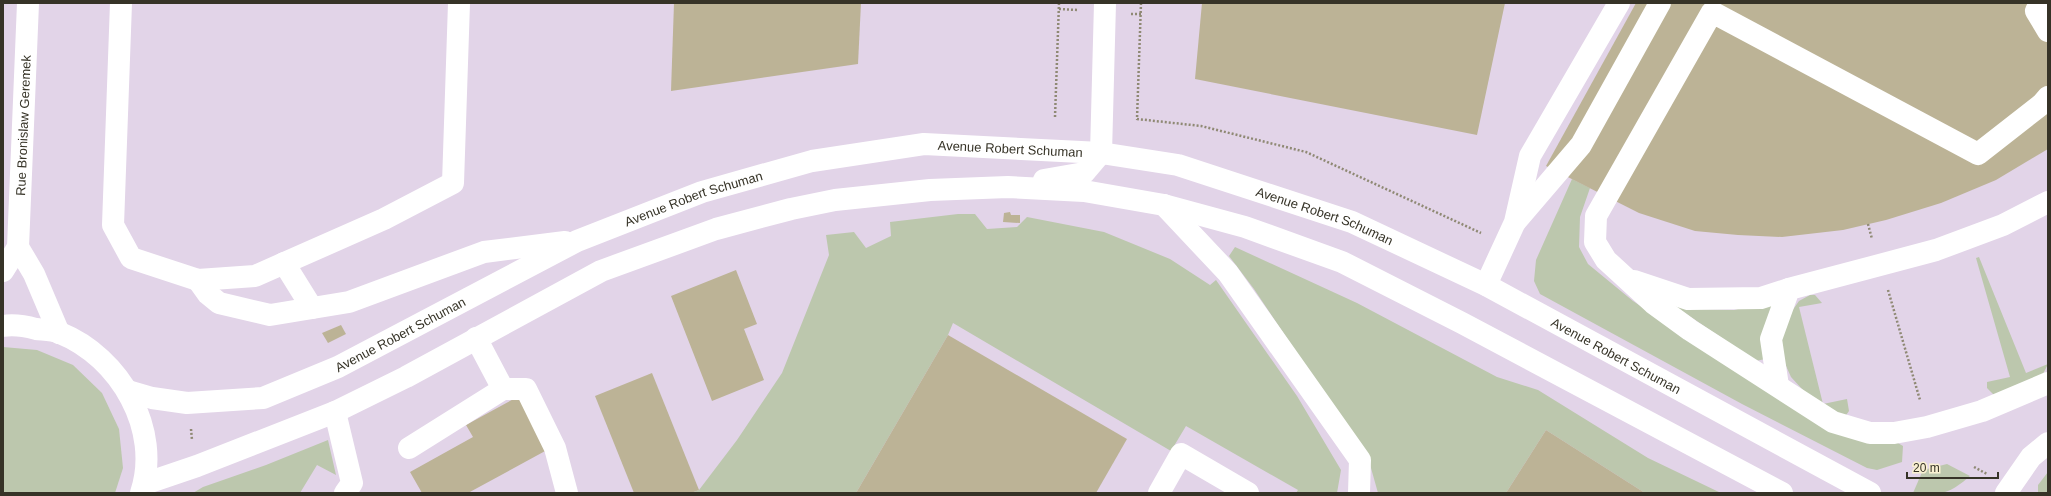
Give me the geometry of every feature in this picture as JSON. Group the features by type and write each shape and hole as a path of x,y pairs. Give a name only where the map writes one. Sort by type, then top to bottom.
{"street":[{"name":"Rue Bronislaw Geremek","path":"3,271 18,247 28,3"},
{"path":"121,3 113,226 131,258 198,280 255,276 384,219 453,183 459,3"},
{"path":"1008,187 1084,173 1101,153 1105,3"},
{"path":"1486,285 1515,222 1530,156 1619,3"},
{"path":"1515,222 1581,145 1660,3"},
{"path":"2040,3 2036,11 2048,31"},
{"path":"2048,96 2042,104 1978,154 1712,12 1596,216 1595,242 1606,260 1653,303 1690,330 1833,422 1870,433 1894,433 1927,427 1982,411 2048,383"},
{"name":"Avenue Robert Schuman","path":"128,391 152,398 187,403 263,398 338,367 577,241 702,192 812,161 924,144 1101,153 1178,165 1352,222 1486,285 1870,493"},
{"path":"3,326 14,324 59,333 78,343 106,364 128,391 140,420 146,452 142,488 335,412 406,377 602,271 716,229 791,209 835,200 930,190 1008,187 1084,191 1164,205 1245,227 1342,262 1462,323 1782,493"},
{"path":"1626,278 1688,299 1761,298 1789,288 1936,250 2003,226 2048,202"},
{"path":"1164,205 1228,273 1360,460 1359,493"},
{"path":"198,280 208,294 219,303 270,315 350,302 484,252 577,241"},
{"path":"18,247 34,274 59,333"},
{"path":"284,263 312,308"},
{"path":"1778,386 1771,339 1789,288"},
{"path":"476,338 503,389"},
{"path":"410,448 503,389 526,390 555,448 567,493"},
{"path":"335,412 353,490"},
{"path":"2006,493 2032,458 2048,443"},
{"path":"1159,493 1181,454 1248,493"}],"path":[{"path":"1055,117 1059,3"},
{"path":"1141,3 1137,119 1200,126 1306,152 1505,244"},
{"path":"1868,224 1927,427"},
{"path":"187,403 197,466"}],"shaded area":[{"path":"3,3 2048,3 2048,493 3,493"}],"green space":[{"path":"1572,179 1590,188 1580,217 1579,247 1588,264 1633,301 1732,367 1903,446 1902,462 1877,470 1867,468 1742,404 1540,294 1534,281 1536,260"},
{"path":"958,214 975,214 987,229 1017,227 1027,217 1104,232 1170,259 1210,285 1216,280 1297,396 1341,470 1337,493 1296,493 1298,490 1186,426 1171,451 953,323 948,335 856,493 691,493 699,490 737,440 782,373 829,255 826,235 854,232 866,248 891,236 890,222"},
{"path":"1235,247 1357,303 1497,377 1538,390 1648,458 1721,493 1645,493 1546,430 1506,493 1378,493 1369,461 1254,289 1229,256"},
{"path":"1979,257 2026,373 2048,364 2042,376 1996,397 1987,388 1987,382 2010,377 1976,258"},
{"path":"1810,295 1815,295 1822,303 1799,307 1823,404 1847,399 1849,411 1844,418 1813,401 1791,377 1782,357 1780,340 1792,311 1799,301"},
{"path":"1776,300 1765,359 1756,361 1670,303 1693,309 1734,310"},
{"path":"3,347 37,350 73,365 102,393 119,429 123,468 115,493 3,493"},
{"path":"328,440 336,475 317,465 300,493 193,493 203,487 266,465"},
{"path":"1947,464 1970,476 1956,487 1938,494 1913,493 1923,470"},
{"path":"2048,472 2048,493 2038,493 2038,485"}],"building":[{"path":"674,3 861,3 858,64 671,91"},
{"path":"1202,3 1505,3 1477,135 1195,79"},
{"path":"1636,3 2048,3 2048,149 1996,180 1941,203 1886,220 1843,230 1782,237 1738,235 1695,231 1639,213 1546,166"},
{"path":"1010,212 1011,215 1020,215 1020,223 1003,222 1004,213"},
{"path":"736,270 757,324 744,329 764,380 712,401 671,296"},
{"path":"341,325 346,334 328,343 322,333"},
{"path":"948,335 1127,439 1096,493 856,493"},
{"path":"652,373 699,490 691,493 634,493 595,396"},
{"path":"519,396 547,450 468,493 422,493 410,472 473,437 466,425"},
{"path":"1546,430 1645,493 1506,493"}]}
